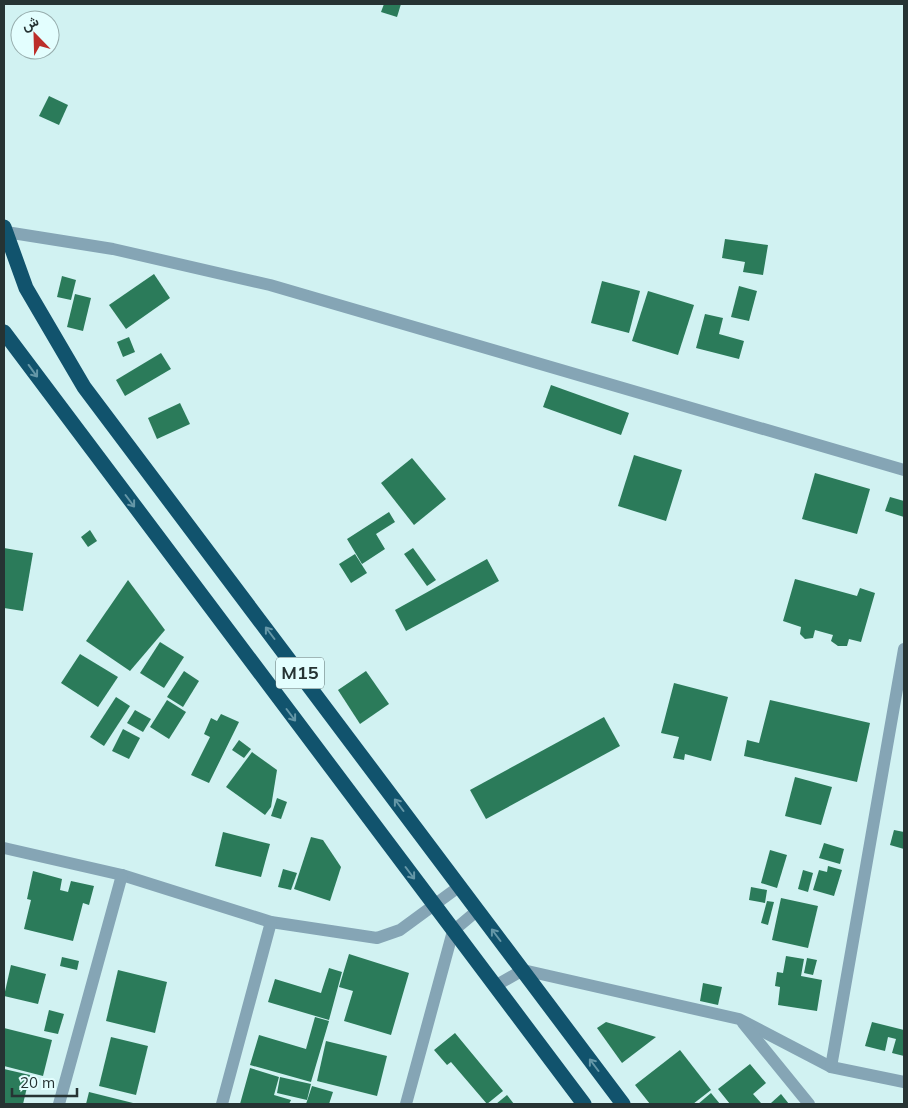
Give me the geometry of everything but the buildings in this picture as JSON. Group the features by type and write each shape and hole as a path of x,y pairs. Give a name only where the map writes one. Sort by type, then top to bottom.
{"highway":[{"name":"M15","path":"5,230 26,288 84,387 623,1104"},
{"name":"M15","path":"4,332 584,1104"}],"street":[{"path":"5,230 113,250 270,285 904,470"},
{"path":"830,1066 904,649"},
{"path":"4,848 122,875 271,922 377,938 400,930 460,886"},
{"path":"59,1104 122,875"},
{"path":"406,1104 454,931 478,910"},
{"path":"222,1104 271,922"},
{"path":"495,986 523,970 740,1019 830,1066 904,1082"},
{"path":"740,1019 810,1104"}]}
